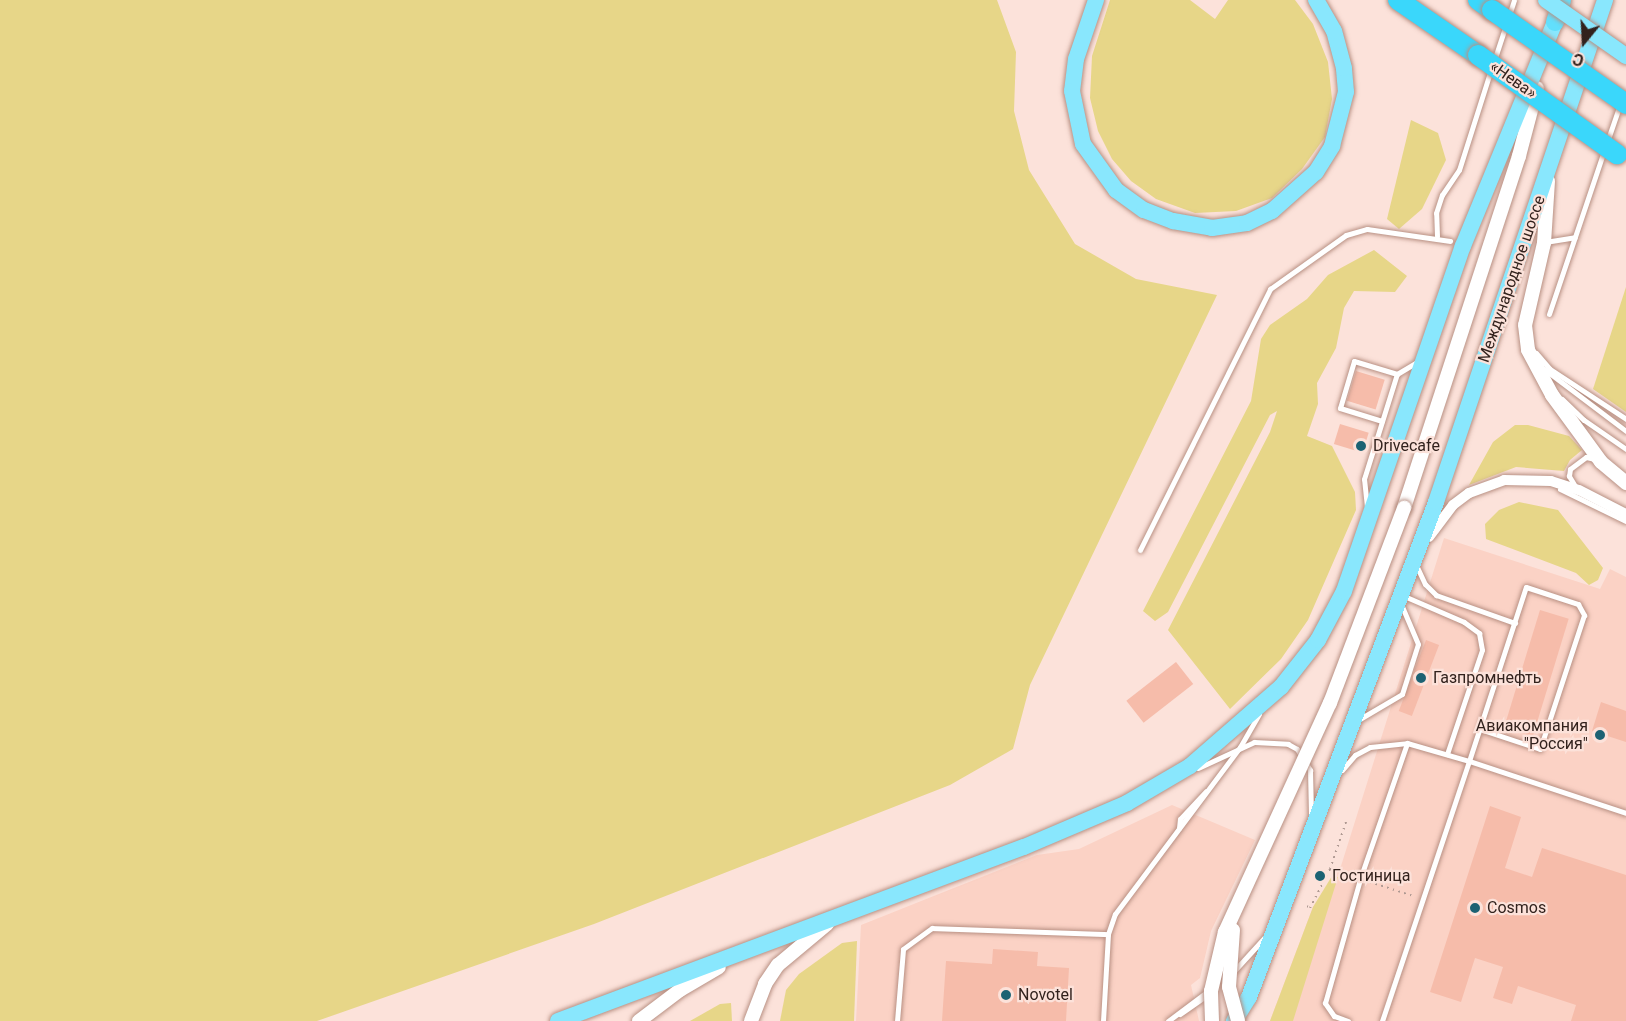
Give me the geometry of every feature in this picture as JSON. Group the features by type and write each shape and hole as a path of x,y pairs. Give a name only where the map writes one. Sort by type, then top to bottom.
{"highway":[{"name":"«Нева»","path":"1398,0 1622,157"},
{"path":"1555,22 1562,0"},
{"path":"1485,5 1626,104"}],"main road":[{"path":"1096,0 1076,59 1072,91 1083,144 1116,190 1144,210 1173,221 1212,228 1247,223 1272,211 1316,172 1332,146 1346,92 1344,68 1334,31 1316,0"},
{"path":"1546,0 1626,56"},
{"name":"Международное шоссе","path":"1236,1021 1249,997 1416,557 1549,173 1605,0"},
{"path":"558,1021 1024,848 1160,786 1230,735 1268,700 1304,660 1333,615 1370,522 1463,246 1555,22"}],"street":[{"path":"1212,1021 1214,968 1244,887 1330,703 1404,508 1519,156 1555,22"},
{"path":"1549,173 1544,243 1530,295 1527,344 1542,380 1601,462 1626,483"},
{"path":"1416,557 1438,523 1469,493 1504,480 1537,479 1579,490 1626,514"},
{"path":"1236,1021 1229,987 1228,961 1244,887"},
{"path":"751,1021 765,984 778,965 831,921"},
{"path":"640,1020 704,975 752,950"}],"lane":[{"path":"1437,236 1439,204 1459,170 1514,0"},
{"path":"1549,314 1626,87"},
{"path":"1140,550 1270,290 1346,235 1367,229 1437,236 1450,241"},
{"path":"1544,243 1575,237"},
{"path":"1527,344 1550,369 1626,419"},
{"path":"1527,344 1546,371 1626,431"},
{"path":"1370,522 1364,479 1397,374 1426,357"},
{"path":"1382,421 1340,408 1354,361 1397,374"},
{"path":"1542,380 1584,420 1626,449"},
{"path":"1579,490 1572,483 1570,469 1586,457 1601,462"},
{"path":"1537,479 1626,521"},
{"path":"1416,557 1418,573 1436,595 1515,623"},
{"path":"1383,1021 1527,587 1578,604 1584,615 1540,748 1480,729"},
{"path":"1352,724 1402,694 1418,644 1400,597"},
{"path":"1400,597 1464,622 1479,633 1482,650 1447,754"},
{"path":"1102,1021 1108,934 1114,914 1240,747 1268,700"},
{"path":"1160,786 1240,747 1260,741 1278,741 1297,749 1305,758 1313,785 1307,843"},
{"path":"1348,1021 1334,1017 1325,1003 1360,879 1407,743"},
{"path":"1331,782 1355,755 1370,747 1407,743 1626,813"},
{"path":"1168,1021 1214,987 1251,954 1278,919"},
{"path":"897,1021 903,949 932,928 1108,934"}],"path":[{"path":"1307,906 1310,908 1330,869 1346,822"},
{"path":"1330,869 1423,899"}],"shaded area":[{"path":"0,0 997,0 1016,52 1014,111 1029,170 1075,244 1136,279 1217,295 1030,685 1013,749 950,785 594,924 317,1021 0,1021"},
{"path":"1110,0 1190,0 1215,19 1228,0 1295,0 1313,24 1328,62 1332,99 1325,137 1302,169 1272,198 1236,211 1195,213 1156,199 1131,181 1112,159 1098,131 1090,98 1092,56"},
{"path":"1411,120 1438,133 1446,160 1422,209 1399,229 1387,219"},
{"path":"1374,250 1407,276 1395,292 1354,291 1344,308 1336,348 1317,383 1318,404 1307,436 1332,446 1355,492 1356,510 1308,620 1281,659 1230,709 1168,630 1270,432 1277,411 1270,415 1168,612 1155,621 1143,611 1251,401 1261,339 1270,325 1307,299 1328,275"},
{"path":"1626,287 1626,412 1593,389"},
{"path":"1515,425 1528,425 1569,436 1582,450 1570,460 1564,471 1516,467 1469,485 1493,442"},
{"path":"1519,502 1558,510 1603,568 1598,580 1589,585 1576,573 1486,539 1485,524 1499,510"},
{"path":"1444,538 1600,589 1610,569 1626,577 1626,1021 1270,1021 1313,907 1341,866"},
{"path":"1172,805 1255,840 1211,931 1200,978 1191,985 1199,1021 856,1021 861,925 1037,855 1079,849"},
{"path":"1332,876 1338,877 1293,1021 1270,1021 1313,907"},
{"path":"857,941 854,1021 780,1021 786,990 799,974 842,943"},
{"path":"731,1003 732,1021 690,1021 720,1004"}],"building":[{"path":"1356,371 1385,380 1376,409 1347,401"},
{"path":"1340,424 1369,433 1363,453 1334,444"},
{"path":"1540,610 1569,619 1533,736 1504,728"},
{"name":"Газпромнефть","path":"1426,640 1439,645 1412,716 1399,711"},
{"path":"1176,662 1193,684 1144,723 1126,701"},
{"path":"1601,702 1626,711 1626,742 1592,731"},
{"path":"1490,806 1521,817 1505,868 1532,877 1542,848 1626,875 1626,1021 1571,1021 1576,1005 1518,986 1512,1004 1493,998 1503,967 1475,958 1461,1002 1430,992"},
{"name":"Novotel","path":"993,949 1038,952 1037,966 1069,968 1066,1021 942,1021 946,961 992,964"}],"place":[{"name":"Drivecafe","path":"1361,446"},
{"name":"Газпромнефть","path":"1421,678"},
{"name":"Авиакомпания \"Россия\"","path":"1600,735"},
{"name":"Гостиница","path":"1320,876"},
{"name":"Cosmos","path":"1475,908"},
{"name":"Novotel","path":"1006,995"}]}
